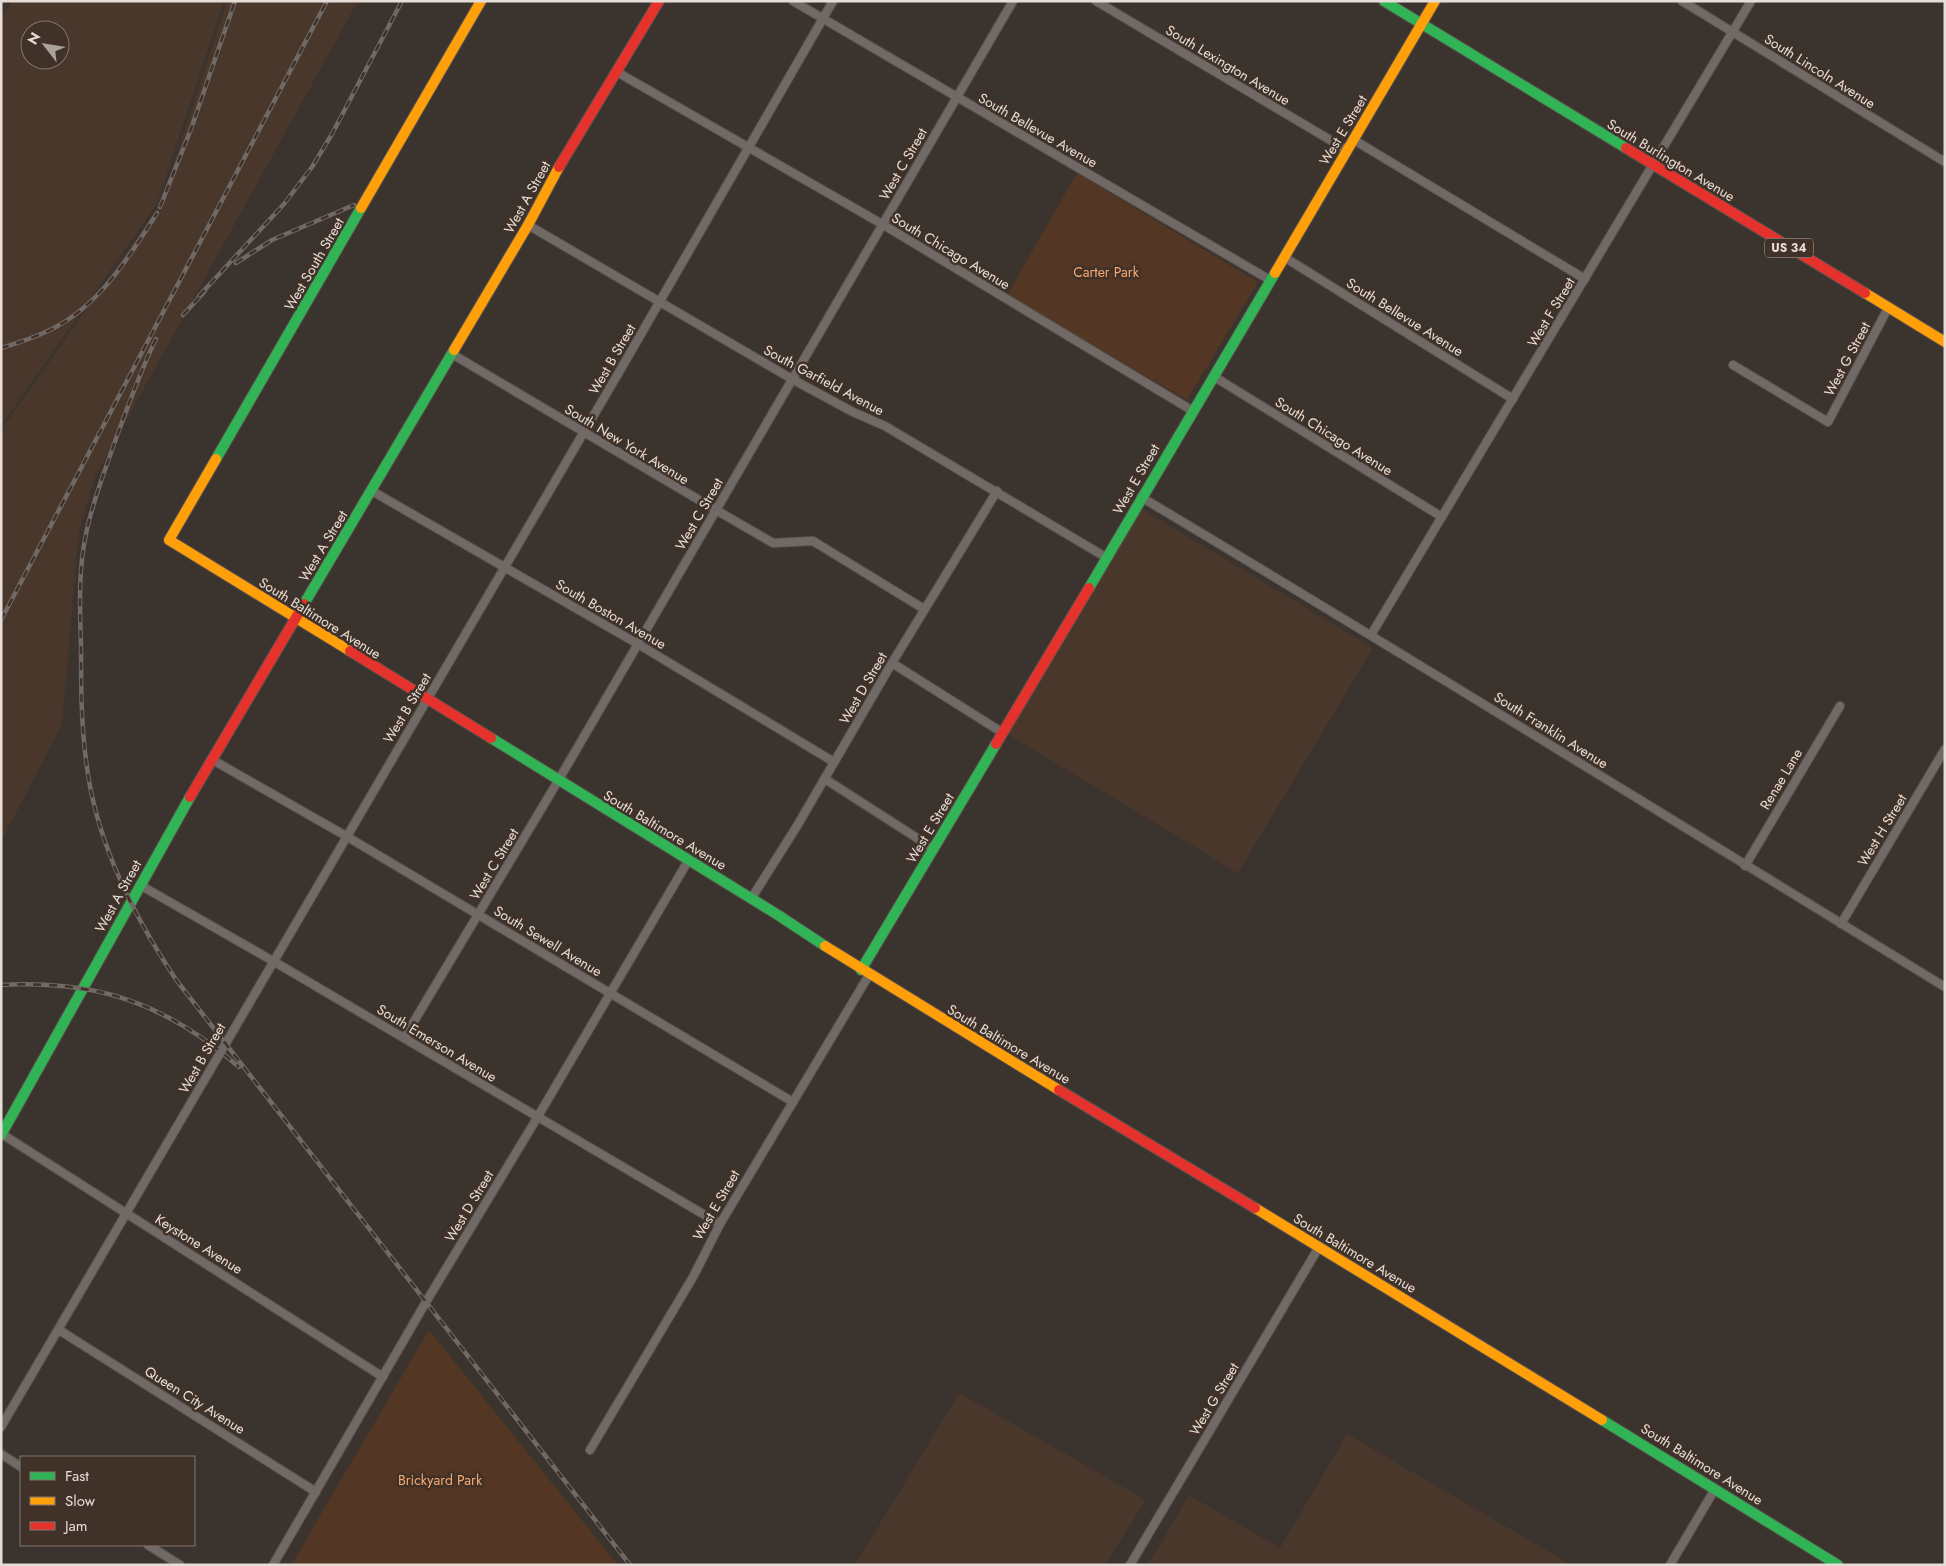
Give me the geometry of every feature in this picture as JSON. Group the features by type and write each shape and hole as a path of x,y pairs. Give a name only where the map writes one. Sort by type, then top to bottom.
{"main road":[{"name":"West South Street","path":"169,540 481,1"},
{"name":"West A Street","path":"2,1134 211,759 372,491 528,225 559,167 659,1"},
{"name":"South Burlington Avenue","path":"1384,1 1945,342"},
{"name":"West E Street","path":"865,973 934,849 1435,1"},
{"name":"South Baltimore Avenue","path":"169,540 751,899 865,973 1319,1247 1838,1565"}],"street":[{"name":"South Bellevue Avenue","path":"793,1 1270,280"},
{"name":"West B Street","path":"1,1427 660,302 833,1"},
{"name":"West C Street","path":"404,1038 558,781 1013,1"},
{"name":"South Lexington Avenue","path":"1096,1 1347,150"},
{"name":"South Lincoln Avenue","path":"1682,1 1945,162"},
{"name":"West F Street","path":"1371,635 1654,166 1751,1"},
{"name":"South Chicago Avenue","path":"616,72 882,224 1193,411"},
{"path":"1354,140 1585,279"},
{"name":"South Garfield Avenue","path":"528,225 792,379 853,412 885,426 1107,558"},
{"name":"South Bellevue Avenue","path":"1284,257 1513,399"},
{"name":"West G Street","path":"1733,365 1828,422 1888,308"},
{"name":"South New York Avenue","path":"452,354 773,543 813,541 924,609"},
{"name":"South Chicago Avenue","path":"1213,376 1442,517"},
{"name":"South Boston Avenue","path":"372,491 638,644 834,762"},
{"name":"West D Street","path":"751,899 924,609 997,491"},
{"name":"South Franklin Avenue","path":"1141,497 1371,635 1744,866 1945,987"},
{"path":"892,663 1003,733"},
{"name":"Renae Lane","path":"1744,866 1840,706"},
{"name":"West H Street","path":"1841,924 1945,749"},
{"name":"South Sewell Avenue","path":"211,759 346,836 793,1102"},
{"path":"824,779 934,849"},
{"name":"West D Street","path":"273,1565 688,861"},
{"name":"South Emerson Avenue","path":"140,885 720,1224"},
{"name":"West E Street","path":"590,1450 688,1285 720,1224 793,1102 865,973"},
{"name":"Keystone Avenue","path":"2,1134 383,1377"},
{"name":"West G Street","path":"1130,1565 1319,1247"},
{"name":"Queen City Avenue","path":"59,1330 316,1492"},
{"path":"1,1454 20,1465"},
{"path":"1670,1565 1715,1489"},
{"path":"150,1546 180,1565"}],"shaded area":[{"path":"12,1 224,1 157,204 1,426 1,18"},
{"path":"227,1 358,1 95,477 79,532 62,725 1,842 1,430 157,209 165,190"},
{"path":"1142,509 1373,648 1238,873 1007,734"},
{"path":"959,1393 1146,1500 1105,1565 855,1565"},
{"path":"1347,1434 1572,1565 1148,1565 1189,1495 1280,1548"}],"green space":[{"name":"Carter Park","path":"1077,173 1258,282 1187,400 1007,295"},
{"name":"Brickyard Park","path":"429,1330 618,1565 291,1565"}],"railway":[{"path":"160,207 191,129 235,1"},
{"path":"1,620 327,1"},
{"path":"199,296 284,204 312,167 332,134 402,1"},
{"path":"236,263 272,240 354,205"},
{"path":"1,348 40,335 69,319 85,307 124,263 157,213"},
{"path":"183,315 205,291"},
{"path":"156,339 113,447 88,523 83,548 80,619 84,746 91,790 107,847 131,903 177,981 630,1565"},
{"path":"1,985 36,984 68,987 99,992 129,1000 185,1026 239,1067"}],"traffic: fast":[{"path":"1384,1 1626,148"},
{"path":"216,459 361,208"},
{"path":"1089,588 1275,273"},
{"path":"304,604 454,350"},
{"path":"491,738 825,946"},
{"path":"861,970 996,744"},
{"path":"1,1135 190,797"},
{"path":"1602,1420 1838,1565"}],"traffic: slow":[{"path":"361,208 481,1"},
{"path":"1275,273 1435,1"},
{"path":"454,350 528,225 559,167"},
{"path":"1865,293 1945,342"},
{"path":"216,459 169,540 350,651"},
{"path":"825,946 1059,1090"},
{"path":"1255,1208 1602,1420"}],"traffic: jam":[{"path":"559,167 659,1"},
{"path":"1626,148 1865,293"},
{"path":"996,744 1089,588"},
{"path":"190,797 304,604"},
{"path":"350,651 491,738"},
{"path":"1059,1090 1255,1208"}]}
